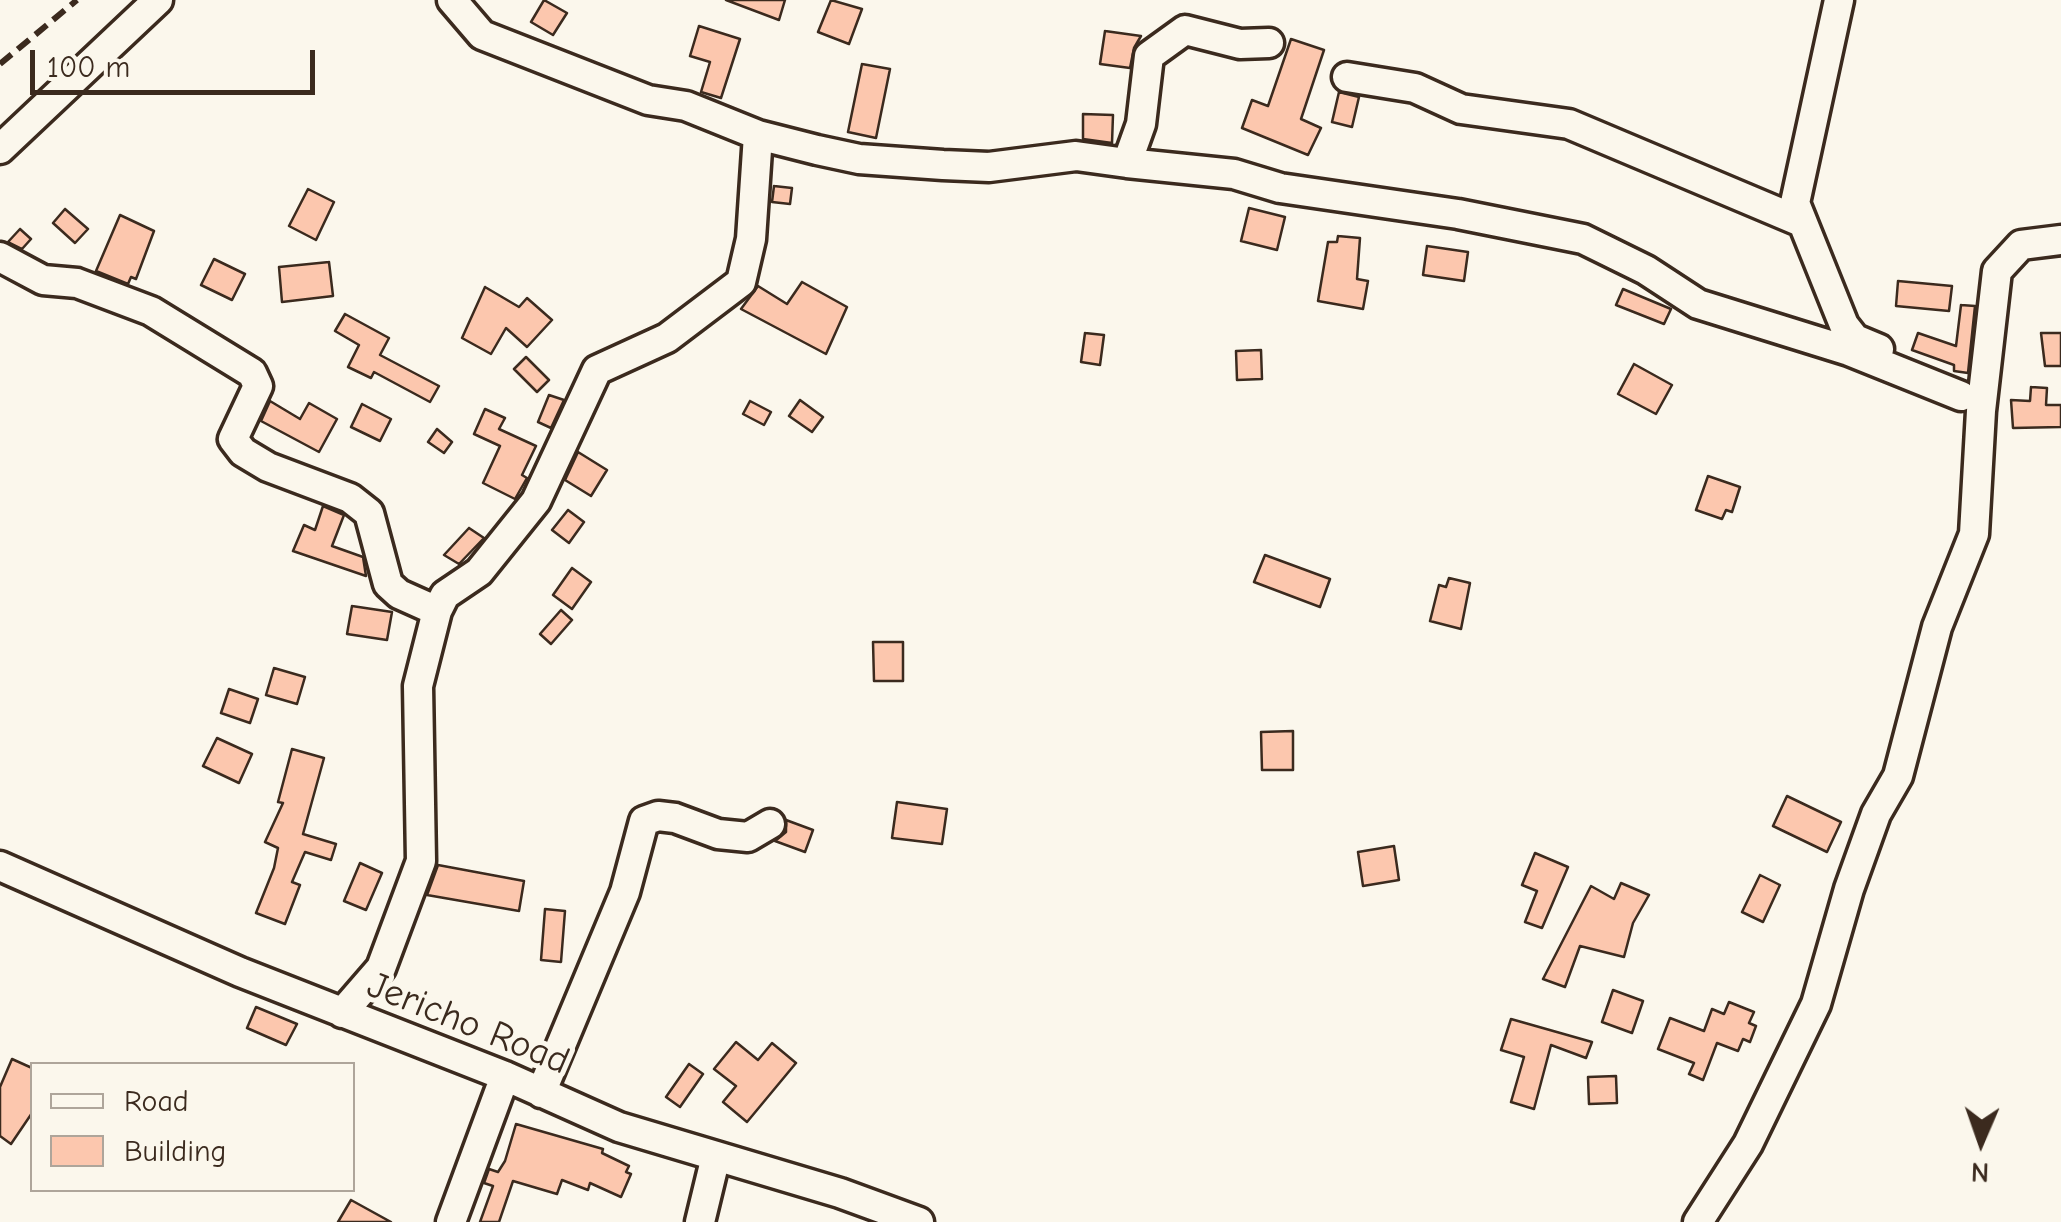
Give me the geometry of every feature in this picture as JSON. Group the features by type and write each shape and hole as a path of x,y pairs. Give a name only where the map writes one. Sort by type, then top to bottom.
{"street":[{"path":"0,149 158,0"},
{"path":"452,0 482,35 648,100 686,106 758,135 860,159 988,166 1076,156 1234,174 1280,188 1458,214 1583,238 1662,279 1698,304 1849,351 1971,404"},
{"path":"1839,0 1829,61 1796,183 1799,221 1844,325 1855,339 1939,374 1971,404"},
{"path":"1127,162 1141,124 1149,56 1158,48 1185,30 1240,44 1269,43"},
{"path":"1347,78 1415,88 1461,109 1569,124 1799,221"},
{"path":"342,1014 381,968 420,861 418,686 437,611 445,596 479,572 536,501 597,370 666,338 742,282 752,240 758,135"},
{"path":"1698,1222 1748,1144 1816,1004 1871,829 1898,776 1936,627 1974,534 1971,404 1997,271 2021,245 2061,240"},
{"path":"0,257 43,280 77,283 151,311 252,373 258,386 233,439 243,452 268,467 350,498 369,513 388,584 399,594 437,611"},
{"path":"541,1092 625,892 644,821 658,816 675,818 718,834 748,837 770,824"},
{"name":"Jericho Road","path":"0,866 342,1014 506,1076 619,1127 919,1222"},
{"path":"451,1222 506,1076"},
{"path":"700,1222 716,1156"}],"building":[{"path":"544,0 567,13 553,35 531,22"},
{"path":"726,0 785,0 779,20"},
{"path":"831,0 862,9 849,44 818,32"},
{"path":"699,26 740,39 721,98 701,92 710,62 690,56"},
{"path":"1105,31 1141,36 1130,68 1100,64"},
{"path":"1291,39 1324,50 1301,119 1321,128 1308,155 1242,128 1252,100 1268,106"},
{"path":"862,64 890,69 876,138 848,132"},
{"path":"1339,92 1359,97 1352,127 1332,122"},
{"path":"1083,114 1113,115 1112,143 1083,139"},
{"path":"774,186 792,188 790,204 772,202"},
{"path":"308,189 334,202 316,240 289,226"},
{"path":"1249,208 1285,217 1277,250 1241,241"},
{"path":"65,209 88,229 75,243 53,223"},
{"path":"120,215 154,231 136,279 131,277 128,284 96,271"},
{"path":"20,229 31,239 22,249 8,242"},
{"path":"1338,236 1360,238 1357,279 1368,281 1363,309 1318,301 1328,242 1337,242"},
{"path":"1427,246 1468,252 1464,281 1423,275"},
{"path":"214,259 245,274 232,300 201,285"},
{"path":"329,262 333,296 282,302 279,267"},
{"path":"1898,281 1952,286 1949,311 1896,306"},
{"path":"802,282 847,307 826,354 741,309 758,286 787,304"},
{"path":"485,287 519,307 527,298 552,320 527,347 506,328 491,354 462,338"},
{"path":"1623,289 1671,309 1664,324 1616,305"},
{"path":"1961,305 1975,306 1968,373 1954,371 1954,365 1912,350 1918,333 1956,346"},
{"path":"345,314 389,338 380,355 439,386 430,402 374,372 371,378 348,367 359,345 335,331"},
{"path":"1085,333 1104,335 1100,365 1081,362"},
{"path":"2041,333 2061,333 2061,366 2045,366"},
{"path":"1261,350 1262,379 1237,380 1236,351"},
{"path":"526,357 549,380 537,392 514,369"},
{"path":"1634,364 1672,385 1656,414 1618,394"},
{"path":"2031,387 2047,388 2046,405 2061,405 2061,427 2013,428 2011,400 2030,401"},
{"path":"549,395 564,400 551,428 538,422"},
{"path":"800,400 823,417 812,432 789,416"},
{"path":"270,401 300,419 309,403 337,419 319,452 261,421"},
{"path":"750,401 771,412 764,425 743,414"},
{"path":"362,404 391,419 380,441 351,427"},
{"path":"485,409 505,418 499,429 536,446 522,475 527,478 515,499 483,483 500,446 474,434"},
{"path":"437,429 452,442 444,453 428,442"},
{"path":"578,452 607,470 591,496 565,480"},
{"path":"1708,476 1740,487 1732,512 1726,510 1722,519 1696,510"},
{"path":"323,506 344,515 332,546 363,557 366,576 293,551 304,525 315,530"},
{"path":"568,510 584,522 569,543 552,530"},
{"path":"469,528 484,538 459,564 444,555"},
{"path":"1265,555 1330,579 1320,607 1254,582"},
{"path":"572,568 591,582 572,609 553,595"},
{"path":"1449,578 1470,583 1461,629 1430,621 1439,585 1446,587"},
{"path":"352,606 392,612 387,640 347,634"},
{"path":"561,610 572,620 551,644 540,634"},
{"path":"873,642 903,642 903,681 874,681"},
{"path":"274,668 305,677 297,704 266,695"},
{"path":"229,689 258,699 250,723 221,713"},
{"path":"1293,731 1293,770 1262,770 1261,732"},
{"path":"217,738 252,754 239,783 203,766"},
{"path":"292,749 324,758 303,834 336,844 331,860 305,852 292,882 300,885 285,924 256,913 274,868 278,848 265,842 283,803 278,802"},
{"path":"1787,796 1841,822 1827,852 1773,826"},
{"path":"897,802 947,809 942,844 892,838"},
{"path":"786,820 813,830 805,852 775,841 786,832"},
{"path":"1394,846 1399,880 1363,886 1358,852"},
{"path":"1535,853 1568,867 1542,928 1525,922 1537,891 1522,885"},
{"path":"360,863 382,873 366,910 344,901"},
{"path":"438,865 524,881 519,911 427,895"},
{"path":"1760,875 1780,885 1763,922 1742,912"},
{"path":"1621,883 1649,895 1633,923 1624,957 1580,946 1565,987 1543,979 1591,886 1614,899"},
{"path":"545,909 565,911 561,962 541,960"},
{"path":"1613,990 1643,1001 1632,1033 1602,1022"},
{"path":"1729,1002 1754,1012 1749,1023 1756,1026 1750,1042 1743,1039 1738,1051 1717,1043 1703,1080 1689,1074 1694,1063 1658,1049 1670,1018 1704,1031 1712,1009 1724,1014"},
{"path":"256,1007 297,1024 286,1045 247,1028"},
{"path":"1511,1019 1592,1042 1586,1058 1551,1045 1534,1109 1511,1102 1524,1057 1501,1050"},
{"path":"736,1042 758,1060 772,1043 796,1063 747,1122 723,1102 736,1086 714,1069"},
{"path":"12,1059 30,1067 30,1116 11,1144 0,1136 0,1087"},
{"path":"689,1064 703,1074 680,1107 666,1097"},
{"path":"1616,1076 1617,1103 1589,1104 1588,1077"},
{"path":"516,1124 603,1149 602,1153 629,1166 626,1172 631,1174 621,1197 590,1183 588,1190 562,1180 557,1194 513,1181 499,1222 480,1222 493,1186 484,1183 489,1169 498,1172 505,1161"},
{"path":"351,1200 391,1222 338,1222"}],"railway":[{"path":"0,64 77,0"}]}
